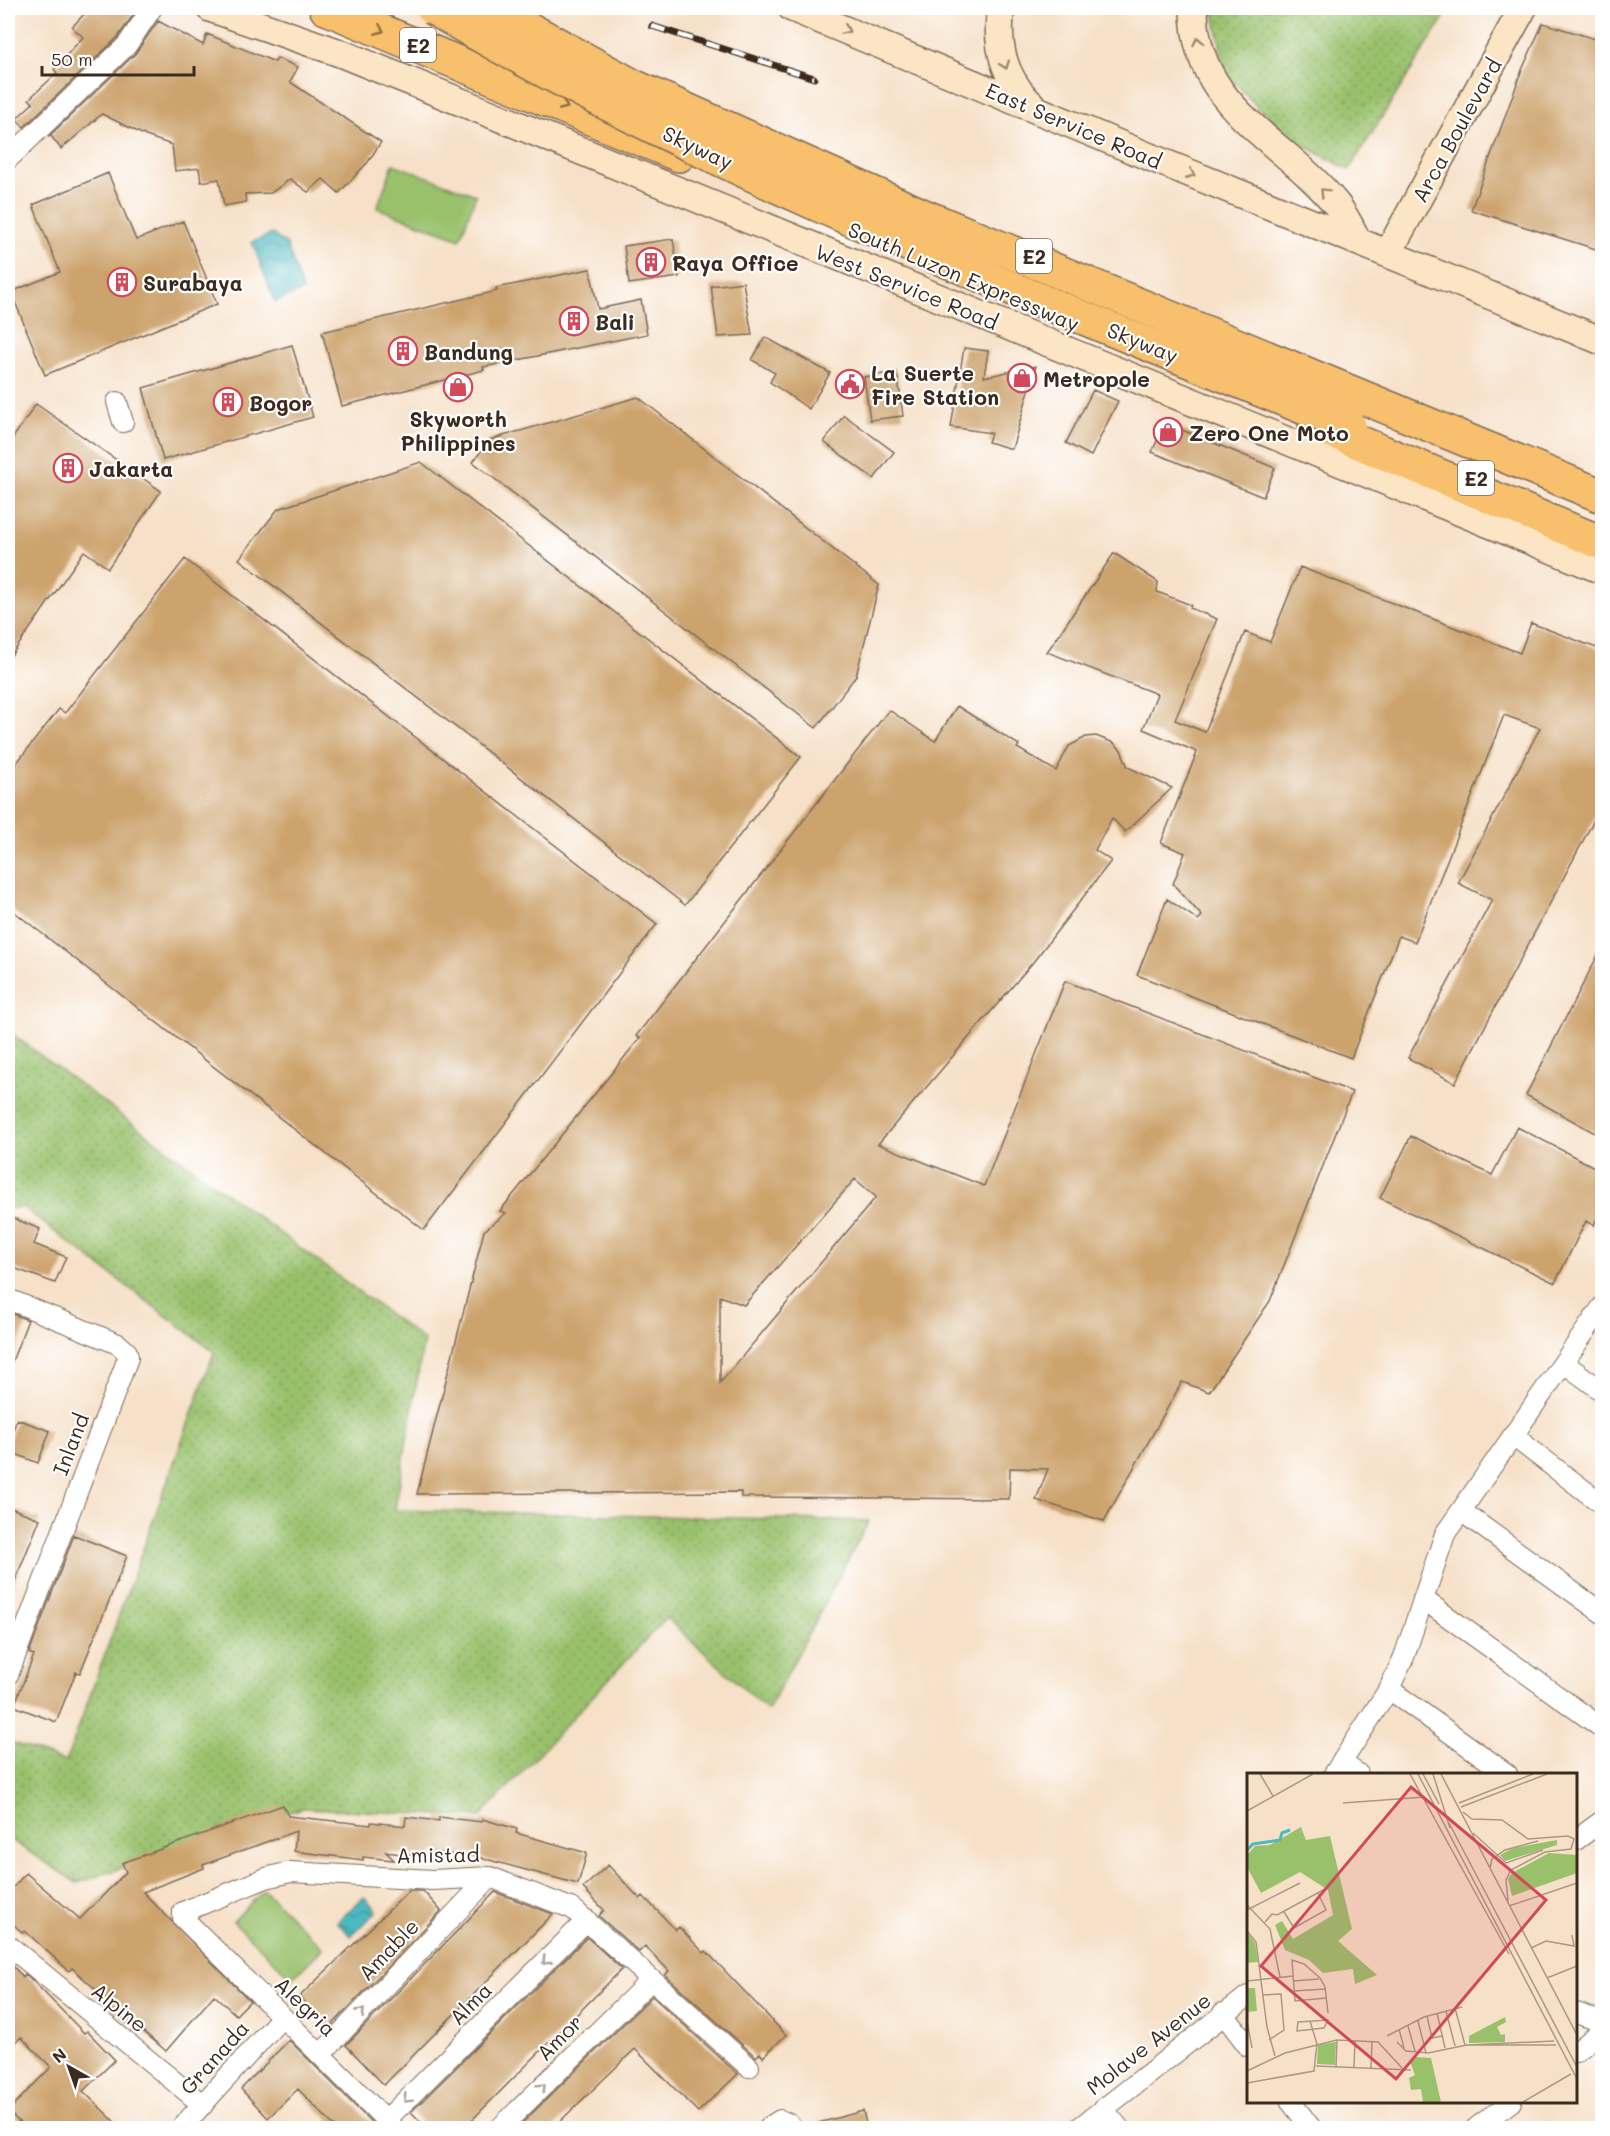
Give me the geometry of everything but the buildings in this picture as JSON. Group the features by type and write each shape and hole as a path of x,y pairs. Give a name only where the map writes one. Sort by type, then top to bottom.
{"highway":[{"name":"South Luzon Expressway","path":"326,8 1602,543"},
{"path":"434,8 478,14"},
{"name":"Skyway","path":"434,8 620,111 908,245 1602,531"},
{"name":"E2","path":"478,14 1602,489"},
{"name":"Skyway","path":"478,14 926,217 1602,496"}],"main road":[{"name":"West Service Road","path":"210,8 394,75 1602,570"},
{"name":"East Service Road","path":"792,8 1040,112 1602,341"},
{"path":"1001,8 1000,44 1005,66 1018,89 1040,112"},
{"path":"1194,8 1199,50 1216,87 1237,111 1336,204 1357,240"},
{"name":"Arca Boulevard","path":"1388,253 1523,8"}],"street":[{"path":"8,159 128,45 152,8"},
{"path":"117,402 123,422"},
{"name":"Inland","path":"8,1299 118,1344 128,1352 128,1358 8,1675"},
{"path":"1354,1773 1337,1768 1389,1689 1404,1657 1445,1534 1602,1307"},
{"path":"1564,1363 1602,1391"},
{"path":"1513,1436 1602,1504"},
{"path":"1461,1511 1602,1613"},
{"path":"1423,1599 1602,1728"},
{"path":"1389,1689 1506,1773"},
{"path":"1579,1832 1602,1821"},
{"name":"Amistad","path":"183,1918 185,1910 266,1878 290,1872 433,1880 490,1877 573,1909 588,1920 651,1980 749,2067"},
{"name":"Amable","path":"321,2054 490,1877"},
{"name":"Alegria","path":"183,1918 390,2124"},
{"name":"Alma","path":"390,2124 588,1920"},
{"name":"Alpine","path":"8,1945 203,2105"},
{"name":"Amor","path":"500,2128 651,1980"},
{"name":"Molave Avenue","path":"1079,2128 1223,2013 1247,1997"},
{"path":"1223,2013 1247,2045"},
{"path":"1577,2014 1602,2022"},
{"name":"Granada","path":"181,2128 282,2017"},
{"path":"1577,2050 1602,2031"},
{"path":"1292,2103 1311,2128"},
{"path":"1476,2128 1510,2103"},
{"path":"1103,2109 1119,2128"},
{"path":"768,2128 780,2120 792,2128"}],"green space":[{"path":"1213,8 1450,8 1349,170 1279,132 1225,71"},
{"path":"393,164 476,195 460,239 377,208"},
{"path":"8,1031 424,1340 395,1510 869,1521 768,1710 666,1618 480,1817 302,1808 77,1883 8,1838 8,1741 66,1762 214,1352 22,1207 8,1209"},
{"path":"264,1890 323,1948 292,1979 233,1921"}],"water":[{"path":"272,234 287,245 303,291 275,302 252,242"},
{"path":"364,1897 377,1911 351,1936 337,1922"}],"railway":[{"path":"652,26 814,78"}],"place":[{"name":"Raya Office","path":"651,262"},
{"name":"Surabaya","path":"122,282"},
{"name":"Bali","path":"574,321"},
{"name":"Bandung","path":"403,351"},
{"name":"Metropole","path":"1022,378"},
{"name":"La Suerte Fire Station","path":"850,384"},
{"name":"Skyworth Philippines","path":"458,387"},
{"name":"Bogor","path":"228,402"},
{"name":"Zero One Moto","path":"1168,432"},
{"name":"Jakarta","path":"68,468"}]}
